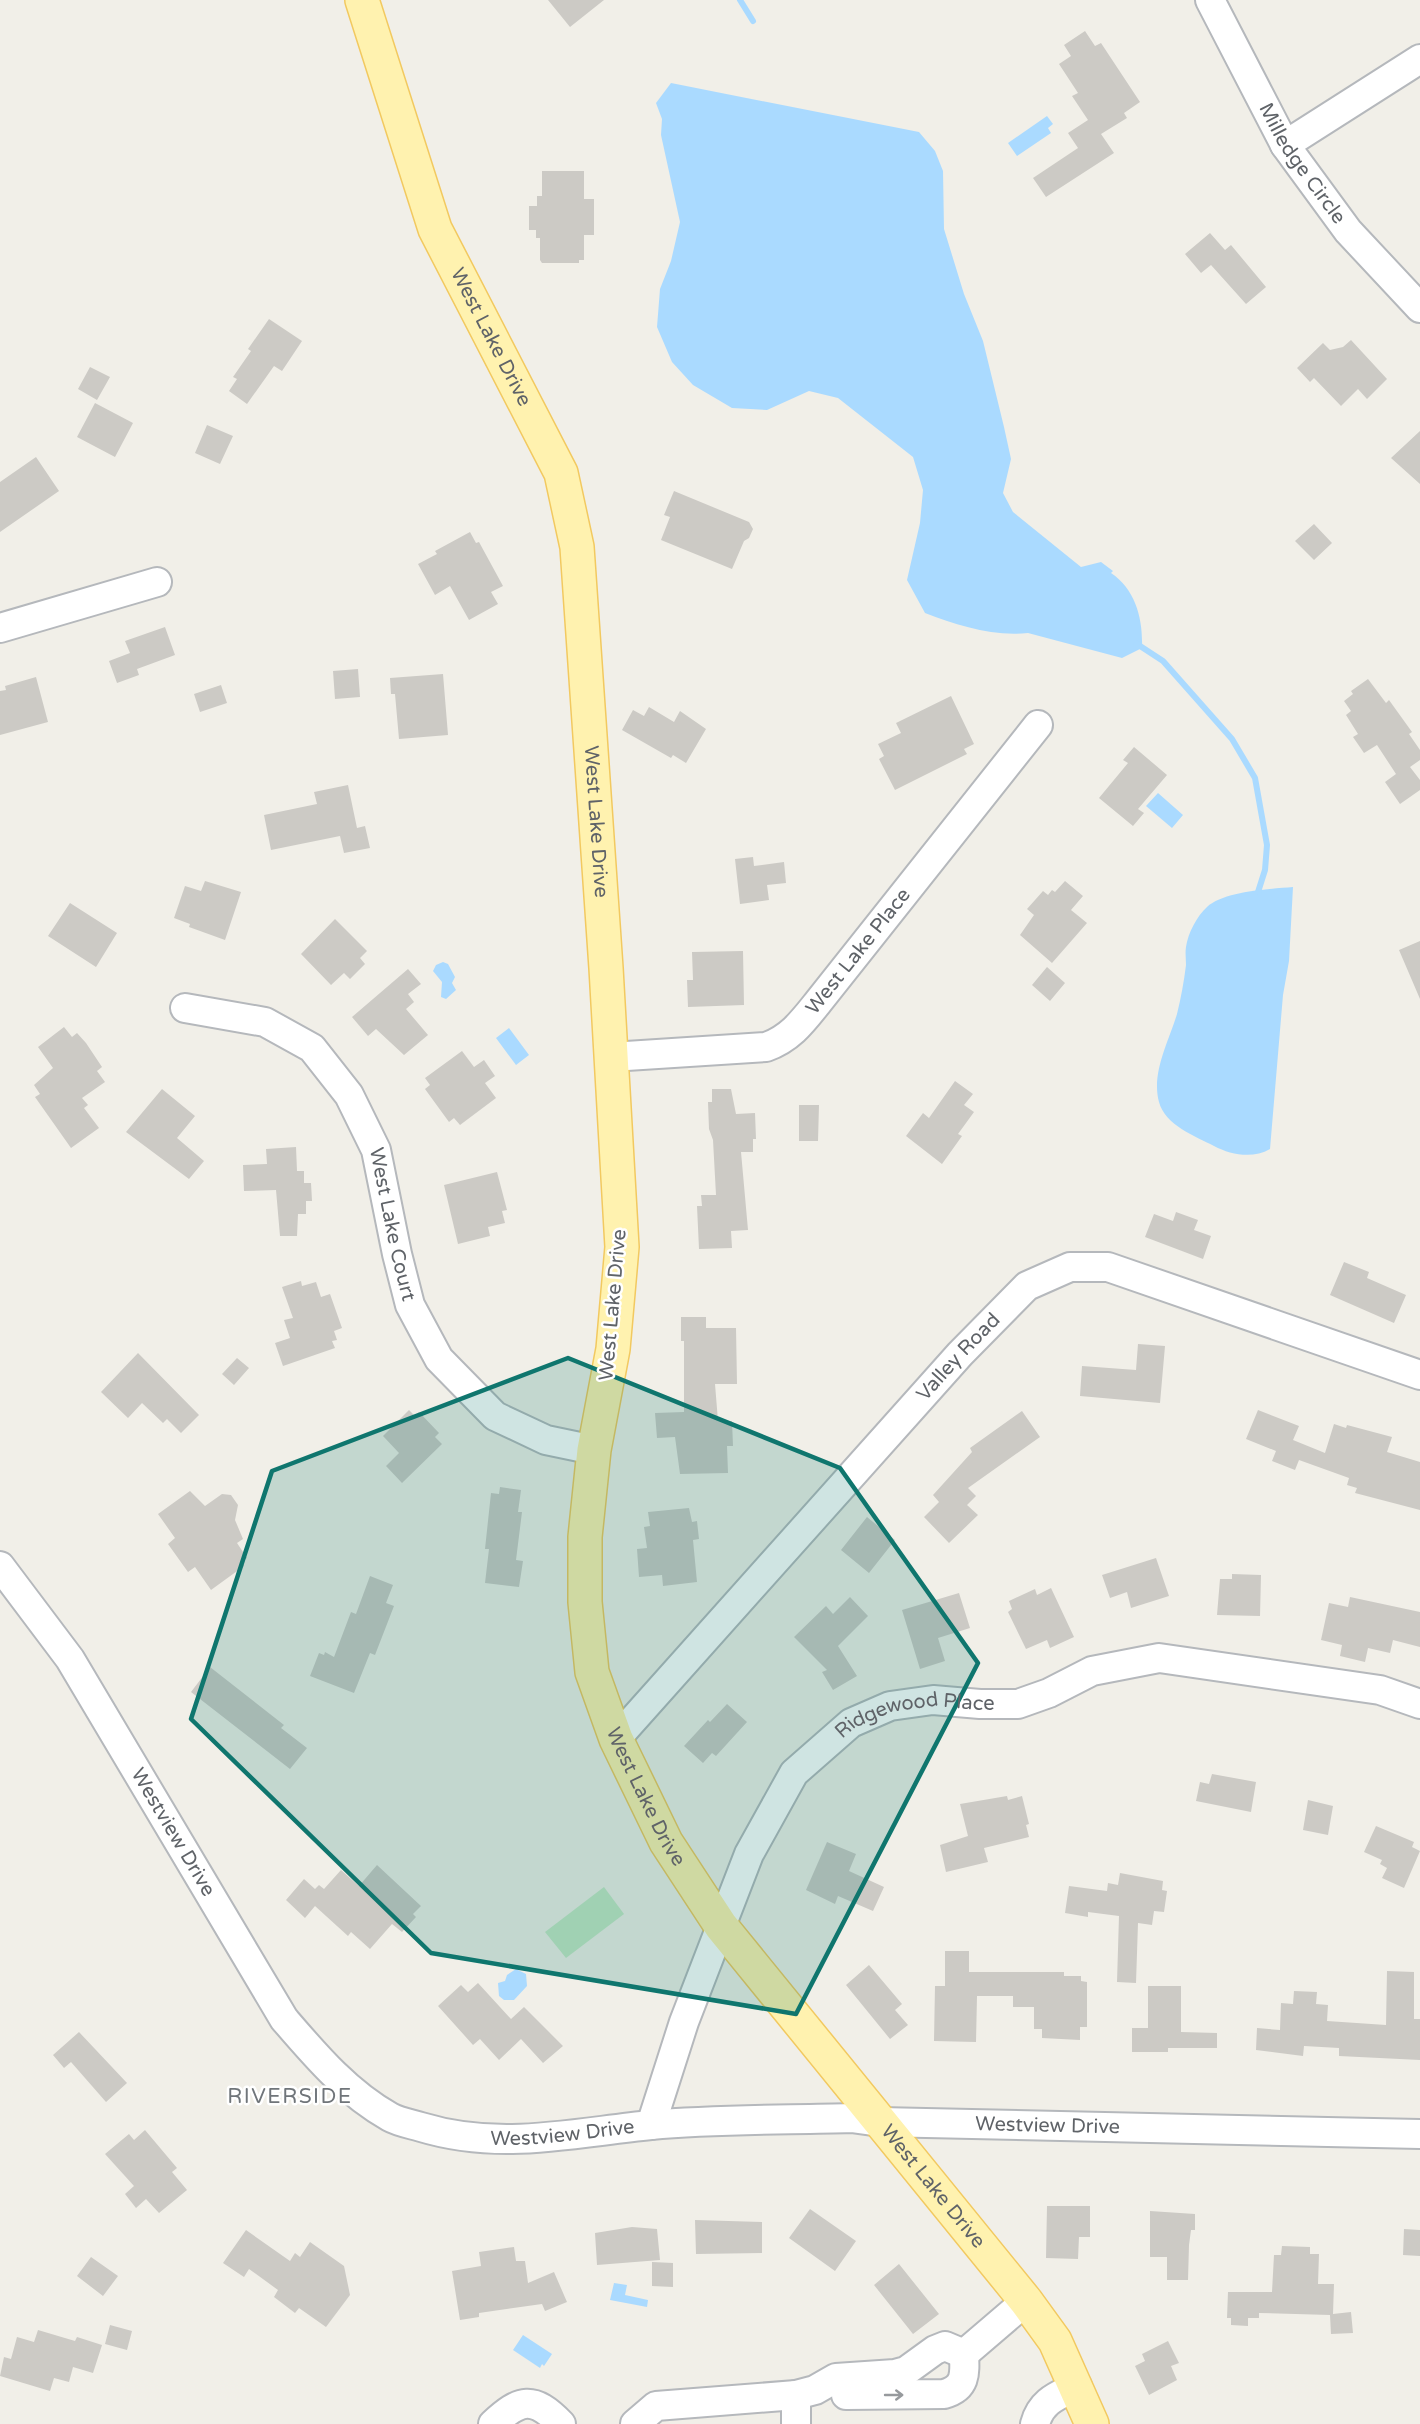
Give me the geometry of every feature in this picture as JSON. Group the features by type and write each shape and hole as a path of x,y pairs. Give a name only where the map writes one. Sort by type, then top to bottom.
{"main road":[{"name":"West Lake Drive","path":"362,0 435,230 561,473 577,546 622,1247 613,1349 594,1450 585,1537 585,1602 592,1672 616,1739 666,1842 722,1926 1026,2301 1055,2341 1092,2424"}],"street":[{"name":"Milledge Circle","path":"1210,0 1284,146 1348,231 1420,308"},
{"path":"1284,146 1420,59"},
{"path":"0,628 157,582"},
{"name":"West Lake Place","path":"611,1058 766,1047 782,1041 813,1009 1038,725"},
{"name":"West Lake Court","path":"185,1008 265,1022 312,1048 349,1095 376,1149 396,1254 410,1305 439,1359 495,1416 546,1440 594,1450"},
{"name":"Valley Road","path":"616,1739 960,1354 1027,1286 1070,1267 1108,1267 1420,1375"},
{"name":"Westview Drive","path":"0,1566 70,1659 284,2019 323,2063 354,2093 392,2118 449,2136 494,2141 568,2136 651,2125 851,2118 880,2122 1420,2134"},
{"name":"Ridgewood Place","path":"651,2125 684,2022 750,1854 794,1773 851,1723 890,1706 933,1700 1018,1704 1049,1693 1092,1671 1159,1658 1380,1690 1420,1704"},
{"path":"964,2354 1026,2301"},
{"path":"634,2424 656,2406 678,2414 805,2392 836,2378 906,2371 945,2346 964,2354"},
{"path":"805,2392 838,2395 944,2394 955,2391 962,2385 965,2372 964,2354"},
{"path":"1035,2424 1038,2410 1052,2398 1077,2386"},
{"path":"796,2424 805,2392"},
{"path":"493,2424 513,2406 525,2403 542,2409 561,2424"}],"highlighted area":[{"path":"568,1358 840,1468 978,1663 796,2014 431,1953 191,1719 272,1471"}],"green space":[{"path":"604,1887 624,1914 566,1958 545,1932"}],"water":[{"path":"671,83 919,132 935,151 943,171 944,229 964,294 983,341 1011,459 1003,493 1013,512 1081,567 1101,562 1113,571 1111,573 1127,588 1136,606 1141,626 1142,648 1122,658 1028,633 988,632 925,613 907,580 920,523 923,490 913,457 838,398 809,391 767,410 732,408 693,385 672,362 657,327 660,289 671,261 680,222 661,135 662,119 656,103"},
{"path":"1047,116 1053,124 1048,128 1051,133 1017,156 1008,143"},
{"path":"1158,793 1183,815 1172,828 1146,806"},
{"path":"1293,887 1289,961 1283,995 1270,1149 1249,1155 1235,1154 1190,1134 1167,1117 1162,1110 1157,1091 1159,1069 1180,1002 1187,942 1200,915 1207,907 1224,897"},
{"path":"443,962 448,964 455,977 452,983 456,990 446,999 441,997 442,982 433,971 436,965"},
{"path":"509,1028 529,1055 516,1065 496,1038"},
{"path":"516,1969 526,1974 527,1986 514,2000 504,2000 499,1996 498,1983 505,1981 507,1975"},
{"path":"614,2283 627,2285 625,2295 648,2300 647,2307 610,2300"},
{"path":"523,2335 552,2354 544,2366 542,2364 540,2368 513,2350"}],"building":[{"path":"548,0 604,0 570,27"},
{"path":"1085,31 1095,46 1101,43 1140,102 1124,113 1127,118 1101,134 1114,153 1046,197 1033,178 1078,148 1068,133 1088,120 1072,96 1078,93 1059,64 1071,56 1064,45"},
{"path":"542,171 584,171 584,199 594,199 594,235 584,235 584,260 579,260 579,263 542,263 540,260 540,238 536,238 536,230 529,230 529,206 537,206 537,196 542,196"},
{"path":"1210,233 1225,250 1231,245 1266,287 1246,304 1211,265 1201,273 1185,254"},
{"path":"269,319 302,341 282,371 274,366 247,404 229,391 237,379 233,377 251,351 248,349"},
{"path":"1351,340 1387,379 1367,399 1358,389 1341,406 1314,378 1310,382 1297,368 1323,343 1330,350 1343,347"},
{"path":"90,367 110,377 97,400 78,389"},
{"path":"95,403 133,423 115,457 77,437"},
{"path":"207,425 233,436 220,464 195,453"},
{"path":"1420,431 1420,484 1391,458"},
{"path":"36,457 59,491 0,532 0,482"},
{"path":"674,491 749,522 753,529 749,538 744,541 732,569 661,540 670,517 664,515"},
{"path":"1314,524 1332,543 1314,560 1295,541"},
{"path":"470,532 476,543 479,542 503,586 491,592 498,604 469,620 450,586 435,595 418,564 437,554 435,551"},
{"path":"165,627 175,655 137,669 139,675 117,683 109,661 130,653 125,641"},
{"path":"358,669 360,697 335,699 333,671"},
{"path":"443,674 448,735 399,739 395,694 391,694 390,678"},
{"path":"36,677 48,722 0,735 0,691 6,690 5,686"},
{"path":"1368,679 1386,703 1389,700 1412,732 1409,734 1420,750 1420,760 1410,767 1420,780 1420,790 1400,804 1385,782 1396,774 1377,745 1364,753 1353,737 1358,734 1346,715 1351,711 1344,701 1353,694 1351,691"},
{"path":"221,685 227,703 200,712 194,694"},
{"path":"951,696 974,744 964,749 967,754 895,790 879,759 884,756 878,744 901,733 896,723"},
{"path":"649,707 674,722 680,711 706,729 686,763 673,755 671,758 622,730 633,710 644,716"},
{"path":"1134,747 1167,775 1138,809 1144,813 1133,826 1099,798 1128,763 1123,760"},
{"path":"348,785 357,828 365,826 370,848 344,853 340,836 271,850 264,815 317,804 314,792"},
{"path":"753,857 754,866 784,862 786,883 767,885 769,900 740,904 735,859"},
{"path":"205,881 241,892 225,940 189,927 190,924 174,918 185,886 201,891"},
{"path":"1065,881 1083,896 1071,910 1087,923 1052,963 1020,935 1034,915 1027,909 1043,891 1048,895 1052,890 1055,892"},
{"path":"70,903 117,933 96,967 48,936"},
{"path":"335,919 367,951 360,958 365,964 350,979 344,973 331,985 301,954"},
{"path":"1420,941 1420,999 1399,950"},
{"path":"743,951 744,1005 688,1007 687,980 693,980 692,952"},
{"path":"1047,967 1065,983 1050,1001 1032,985"},
{"path":"408,969 421,984 408,994 414,1002 406,1009 428,1035 404,1055 376,1029 368,1036 352,1017"},
{"path":"64,1027 72,1037 77,1033 86,1043 102,1067 97,1071 105,1082 82,1098 88,1105 84,1108 99,1128 71,1148 35,1097 40,1094 34,1085 53,1068 38,1047"},
{"path":"462,1051 474,1067 484,1060 495,1076 485,1083 496,1098 460,1125 454,1118 449,1122 425,1089 430,1085 425,1078"},
{"path":"955,1081 973,1094 964,1105 974,1112 958,1134 962,1136 942,1164 906,1136 923,1113 929,1118"},
{"path":"162,1089 195,1116 177,1138 204,1161 189,1179 126,1132"},
{"path":"712,1089 731,1089 736,1114 755,1113 756,1139 753,1139 753,1152 741,1152 748,1230 731,1231 732,1248 699,1249 697,1206 702,1206 701,1195 716,1195 713,1140 709,1129 708,1102 712,1102"},
{"path":"799,1105 819,1105 818,1141 799,1141"},
{"path":"296,1147 297,1171 304,1171 304,1183 311,1183 312,1201 306,1201 306,1214 298,1214 297,1236 280,1236 276,1190 244,1191 243,1165 267,1164 266,1149"},
{"path":"497,1172 507,1210 502,1211 505,1223 488,1227 490,1236 458,1244 444,1185"},
{"path":"1176,1212 1198,1220 1194,1230 1211,1236 1203,1259 1145,1237 1154,1214 1173,1221"},
{"path":"1344,1262 1369,1272 1367,1278 1406,1295 1394,1323 1330,1295"},
{"path":"301,1281 302,1286 316,1282 321,1297 330,1294 342,1328 334,1331 337,1340 332,1341 335,1348 283,1366 275,1343 290,1338 284,1320 293,1318 282,1287"},
{"path":"681,1317 706,1317 706,1328 736,1328 737,1384 715,1384 718,1421 732,1421 733,1446 727,1446 728,1473 680,1474 675,1437 657,1438 655,1413 684,1412 684,1341 681,1341"},
{"path":"1138,1344 1165,1346 1160,1403 1080,1396 1082,1366 1136,1370"},
{"path":"138,1353 199,1415 181,1433 167,1419 163,1423 142,1403 128,1418 101,1392"},
{"path":"237,1358 249,1368 234,1385 222,1374"},
{"path":"409,1410 415,1416 419,1412 439,1433 435,1437 442,1444 402,1483 386,1466 399,1453 383,1436"},
{"path":"1258,1410 1299,1426 1293,1440 1325,1453 1334,1424 1346,1428 1347,1425 1392,1437 1387,1452 1420,1462 1420,1510 1355,1493 1357,1488 1347,1485 1349,1478 1299,1460 1295,1470 1272,1461 1276,1451 1246,1439"},
{"path":"1022,1411 1040,1437 968,1488 976,1496 967,1505 978,1515 949,1543 924,1517 939,1502 933,1495 972,1452 970,1448"},
{"path":"500,1487 521,1490 518,1512 522,1512 516,1560 523,1561 519,1587 485,1583 489,1549 485,1549 491,1493 499,1494"},
{"path":"190,1491 205,1506 222,1494 231,1495 238,1505 235,1520 243,1539 237,1543 247,1558 241,1561 244,1566 211,1590 195,1567 188,1572 168,1544 175,1538 158,1514"},
{"path":"689,1508 692,1522 697,1521 699,1539 693,1540 697,1582 663,1586 662,1575 639,1577 637,1549 647,1548 644,1527 650,1526 648,1512"},
{"path":"867,1517 895,1540 869,1573 841,1550"},
{"path":"1156,1558 1169,1596 1131,1608 1127,1592 1110,1598 1102,1575"},
{"path":"1232,1574 1261,1575 1260,1616 1217,1615 1220,1579 1232,1579"},
{"path":"370,1576 393,1585 386,1603 394,1606 375,1655 370,1653 354,1693 310,1676 319,1653 324,1655 325,1652 334,1657 351,1612 356,1614"},
{"path":"1051,1588 1074,1637 1050,1648 1047,1640 1026,1649 1008,1612 1012,1609 1009,1601 1035,1589 1037,1595"},
{"path":"959,1593 970,1628 938,1638 945,1661 920,1669 902,1610"},
{"path":"850,1597 868,1616 838,1646 857,1676 833,1690 822,1672 827,1670 794,1637 826,1606 833,1614"},
{"path":"1350,1597 1420,1612 1420,1647 1393,1640 1390,1653 1368,1648 1365,1662 1340,1656 1342,1645 1321,1640 1329,1603 1348,1607"},
{"path":"210,1667 284,1725 281,1728 307,1748 290,1769 191,1692"},
{"path":"727,1704 747,1722 716,1756 712,1753 703,1763 684,1746 708,1720 710,1722"},
{"path":"1212,1774 1256,1782 1251,1812 1196,1801 1200,1782 1209,1784"},
{"path":"1007,1796 1008,1800 1022,1796 1029,1824 1026,1825 1029,1837 984,1848 988,1862 946,1872 940,1845 968,1836 960,1804"},
{"path":"1308,1800 1333,1806 1328,1835 1303,1830"},
{"path":"1376,1826 1414,1842 1412,1847 1420,1851 1404,1888 1382,1878 1387,1868 1380,1864 1382,1860 1364,1852"},
{"path":"827,1842 856,1854 849,1871 884,1887 873,1911 838,1896 835,1904 806,1890"},
{"path":"377,1865 421,1906 413,1914 416,1917 402,1932 392,1924 370,1949 351,1932 348,1936 315,1906 305,1918 286,1900 304,1879 315,1889 319,1885 324,1889 341,1870 359,1886"},
{"path":"1120,1873 1163,1881 1162,1890 1167,1891 1164,1912 1154,1911 1152,1925 1138,1923 1136,1983 1117,1982 1119,1916 1088,1912 1088,1917 1065,1913 1069,1886 1107,1891 1108,1883 1118,1885"},
{"path":"945,1951 969,1951 969,1972 1064,1972 1064,1976 1081,1976 1081,1981 1087,1982 1087,2027 1080,2027 1080,2040 1042,2038 1042,2029 1034,2029 1034,2007 1013,2007 1013,1996 977,1996 976,2042 934,2041 935,1986 945,1986"},
{"path":"869,1965 902,2004 895,2010 908,2025 890,2039 846,1985"},
{"path":"1387,1971 1414,1972 1414,2019 1420,2019 1420,2060 1339,2056 1339,2048 1304,2046 1303,2056 1256,2050 1257,2028 1280,2030 1281,2003 1293,2004 1294,1991 1317,1992 1316,2004 1328,2005 1327,2021 1386,2025"},
{"path":"478,1983 511,2019 524,2007 563,2046 543,2063 521,2039 499,2060 480,2039 473,2045 438,2006 461,1985 468,1992"},
{"path":"1148,1986 1181,1986 1181,2032 1217,2033 1217,2048 1168,2048 1168,2052 1132,2052 1132,2028 1148,2028"},
{"path":"79,2032 127,2083 106,2102 71,2062 64,2068 53,2055"},
{"path":"145,2130 177,2168 172,2172 187,2190 159,2213 146,2199 136,2208 125,2194 134,2186 105,2154 129,2134 134,2140"},
{"path":"1047,2206 1090,2206 1090,2237 1079,2237 1078,2259 1046,2258"},
{"path":"810,2209 856,2241 835,2271 789,2238"},
{"path":"1150,2211 1195,2214 1195,2230 1191,2230 1189,2245 1188,2280 1167,2280 1167,2257 1150,2257"},
{"path":"695,2220 762,2222 762,2253 696,2254"},
{"path":"632,2227 657,2229 660,2260 597,2265 595,2233"},
{"path":"1404,2229 1420,2230 1420,2256 1403,2255"},
{"path":"246,2230 290,2261 295,2253 300,2257 310,2242 344,2266 350,2295 326,2327 299,2308 295,2313 274,2297 278,2290 249,2269 244,2277 223,2263"},
{"path":"1282,2246 1310,2247 1310,2254 1319,2254 1318,2284 1334,2284 1333,2314 1351,2312 1353,2333 1331,2334 1330,2315 1259,2313 1259,2318 1248,2318 1248,2326 1231,2325 1231,2318 1227,2318 1228,2292 1272,2292 1274,2255 1281,2255"},
{"path":"514,2247 516,2261 525,2261 528,2283 554,2272 567,2302 545,2311 542,2304 479,2313 479,2317 460,2320 452,2271 481,2266 479,2252"},
{"path":"91,2257 118,2276 103,2296 77,2276"},
{"path":"652,2262 673,2263 673,2287 652,2286"},
{"path":"899,2264 939,2314 913,2334 874,2285"},
{"path":"110,2325 132,2331 127,2350 105,2344"},
{"path":"38,2330 75,2341 77,2337 102,2345 93,2373 73,2367 69,2382 54,2378 50,2391 0,2376 4,2357 11,2359 17,2337 34,2342"},
{"path":"1168,2341 1179,2363 1171,2366 1177,2380 1149,2395 1135,2366 1145,2361 1142,2354"}],"waterway":[{"path":"740,0 753,21"},
{"path":"1137,644 1163,661 1232,739 1255,778 1267,845 1265,870 1258,892"}],"district":[{"name":"RIVERSIDE","path":"290,2096"}]}
